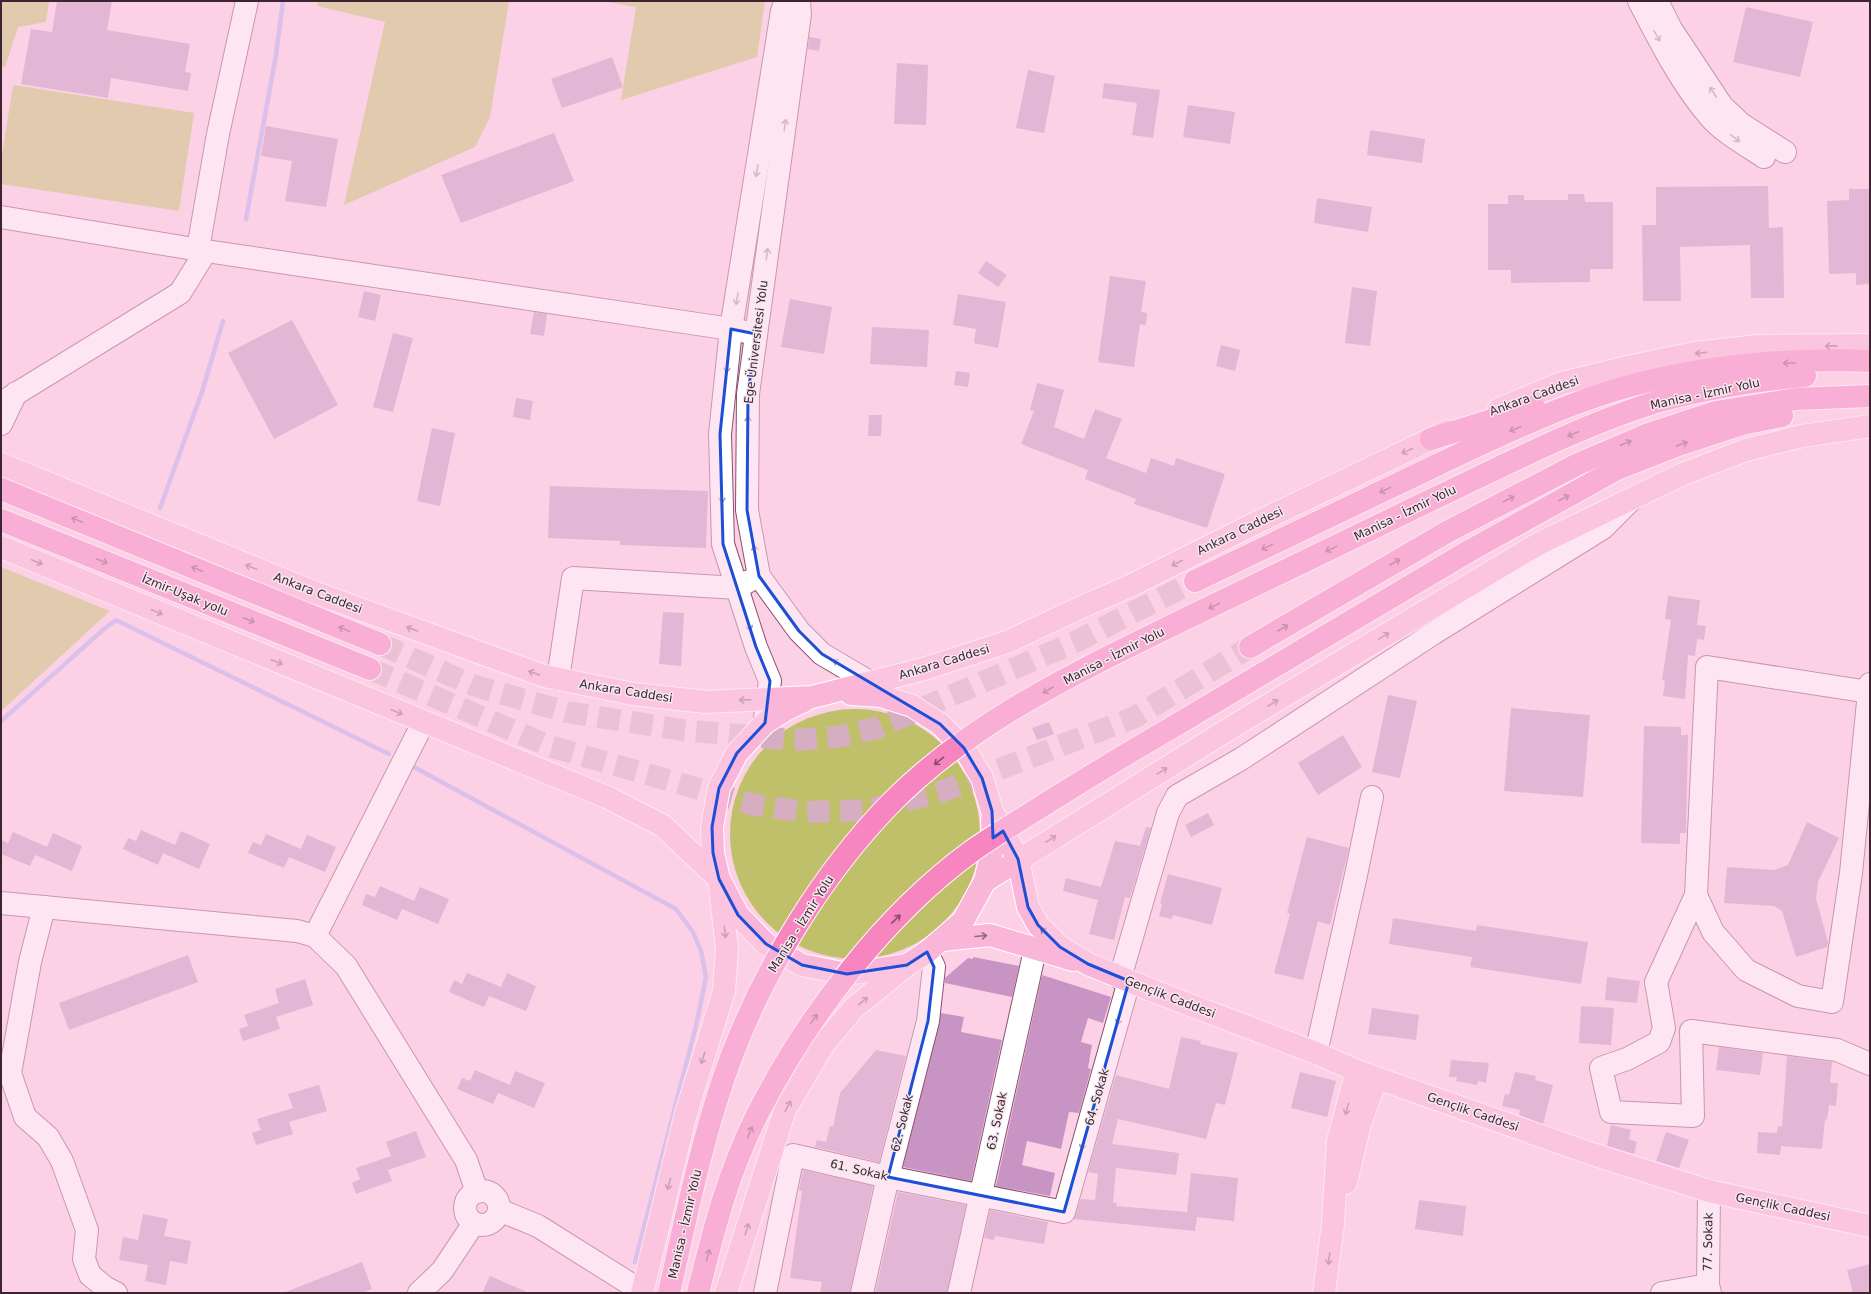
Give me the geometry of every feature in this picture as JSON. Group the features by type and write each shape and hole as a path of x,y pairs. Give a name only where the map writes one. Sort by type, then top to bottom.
{"highway":[{"name":"Ankara Caddesi","path":"1195,581 1502,434 1578,402 1658,379 1749,365 1870,361"},
{"name":"Manisa - İzmir Yolu","path":"668,1293 694,1183 712,1117 732,1055 771,971 816,895 852,847 891,803 940,760 995,721 1092,665 1429,501 1610,418 1658,402 1722,388 1781,378 1870,371"},
{"path":"1431,439 1566,397 1658,379"},
{"path":"698,1293 709,1249 729,1184 757,1115 782,1069 812,1022 847,974 886,929 925,891 971,852 1090,776 1469,551 1616,469 1678,445 1742,424 1870,396"},
{"path":"1250,647 1447,532 1578,464 1646,435 1716,412 1796,399 1870,396"},
{"name":"Ankara Caddesi","path":"1,489 380,644"},
{"name":"İzmir-Uşak yolu","path":"1,520 370,669"}],"main road":[{"name":"Ankara Caddesi","path":"3,461 316,593 536,674 633,694 706,702 812,698 924,669 1007,642 1130,586 1260,521 1470,420 1562,383 1695,353 1759,346 1870,345"},
{"path":"985,881 1237,724 1538,544 1683,474 1746,450 1802,436 1870,426"},
{"path":"1,547 423,723 609,798 656,823 676,838 719,879 738,915 747,925 766,944 802,965 847,974 907,965"},
{"path":"643,1292 686,1113 724,991 727,948 719,879 713,853 712,827 719,788 737,753 765,724 788,709 812,698 846,693 881,696 912,706 940,724 964,748 982,778 992,811 993,847 985,881 963,921 935,946 907,965 854,1008 823,1045 785,1110 726,1293"},
{"name":"Gençlik Caddesi","path":"992,811 1018,860 1028,907 1038,925 1060,947 1088,964"},
{"name":"Gençlik Caddesi","path":"935,946 990,935 1034,950 1088,964 1316,1053 1366,1075 1550,1140 1709,1191 1870,1226"},
{"path":"1324,1293 1333,1224 1344,1188 1360,1124 1366,1075"}],"street":[{"path":"1,424 8,398 180,293 202,250 218,134 247,1"},
{"path":"787,1 792,4 798,1"},
{"name":"Ege Üniversitesi Yolu","path":"765,724 770,681 756,647 724,544 720,434 732,328 782,12 787,1"},
{"name":"Ege Üniversitesi Yolu","path":"798,1 800,14 748,394 747,510 759,576 799,631 822,654 912,706"},
{"path":"1639,1 1656,33 1710,117 1738,140 1764,157"},
{"path":"1657,1 1671,30 1722,106 1741,124 1785,152"},
{"path":"1,217 202,250 732,328 756,334"},
{"name":"64. Sokak","path":"1064,1212 1168,813 1177,796 1241,759 1434,633 1603,528 1633,499"},
{"path":"558,679 573,578 737,588 759,576"},
{"path":"1696,895 1713,932 1746,970 1798,996 1832,1002 1851,873 1870,688 1707,667 1696,895 1656,982 1664,1028 1659,1042 1627,1059 1601,1068 1611,1112 1693,1116 1691,1031 1837,1050 1870,1064"},
{"path":"315,936 423,723"},
{"path":"1316,1053 1355,883 1372,796"},
{"path":"1,903 297,931 315,936 346,966 466,1160 477,1192"},
{"path":"44,907 30,962 10,1073 25,1117 48,1137 62,1161 87,1230 84,1260 90,1275 106,1288 116,1293"},
{"name":"62. Sokak","path":"862,1293 888,1177 928,1021 935,946"},
{"name":"63. Sokak","path":"959,1293 1034,950"},
{"name":"61. Sokak","path":"765,1293 793,1155 888,1177 1064,1212"},
{"name":"77. Sokak","path":"1709,1191 1709,1289"},
{"path":"477,1192 488,1192 493,1195 499,1205 499,1210 498,1216 490,1223 484,1225 474,1223 470,1219 466,1209 469,1198 477,1192"},
{"path":"499,1210 538,1226 643,1292"},
{"path":"419,1293 442,1271 474,1223"},
{"path":"1662,1293 1709,1289"}],"highlighted area":[{"path":"731,329 756,334 748,394 747,510 759,576 799,631 822,654 940,724 964,748 982,778 992,811 993,838 1003,831 1018,859 1028,907 1038,925 1060,947 1088,964 1129,981 1064,1212 888,1177 928,1021 934,967 927,952 907,965 847,974 802,965 766,944 738,915 719,879 713,853 712,827 719,788 737,753 765,723 770,681 756,647 723,544 720,434"}],"shaded area":[{"path":"1,1 49,1 46,22 18,27 5,67 1,67"},
{"path":"318,1 509,1 490,117 475,147 344,205 385,22 317,6"},
{"path":"602,1 765,1 757,57 621,100 636,7"},
{"path":"13,85 194,113 179,211 1,184 1,162"},
{"path":"1,567 110,611 1,711"},
{"path":"855,709 879,711 891,714 914,724 934,737 952,755 965,775 975,798 978,810 980,834 978,858 975,870 965,893 952,913 934,931 914,944 891,954 879,957 855,959 831,957 819,954 796,944 776,931 758,913 745,893 735,870 732,858 730,834 732,810 735,798 745,775 758,755 776,737 796,724 819,714 831,711"}],"building":[{"path":"57,1 112,1 107,30 190,44 185,72 191,73 188,91 111,78 108,98 21,84 31,29 52,32"},
{"path":"1746,7 1813,22 1800,77 1733,62"},
{"path":"809,37 821,39 819,51 808,49"},
{"path":"612,57 623,87 562,108 551,79"},
{"path":"897,63 928,65 926,125 894,124"},
{"path":"1028,70 1055,76 1044,133 1016,128"},
{"path":"1104,83 1160,90 1153,138 1132,135 1137,103 1102,98"},
{"path":"1188,105 1235,112 1230,144 1183,137"},
{"path":"266,126 338,139 326,207 285,201 292,161 261,156"},
{"path":"1370,130 1425,139 1422,163 1367,155"},
{"path":"554,133 574,181 461,223 441,175"},
{"path":"1768,186 1769,228 1783,227 1784,298 1751,298 1750,245 1680,247 1681,301 1643,301 1642,225 1656,225 1656,187"},
{"path":"1849,189 1870,189 1870,284 1856,285 1856,273 1829,274 1827,201 1849,200"},
{"path":"1568,194 1584,194 1585,202 1613,202 1613,269 1590,269 1590,282 1511,283 1511,270 1488,270 1488,204 1508,204 1508,195 1524,195 1524,200 1568,200"},
{"path":"1317,198 1372,207 1368,232 1314,223"},
{"path":"986,261 1007,275 998,287 978,273"},
{"path":"1110,276 1146,281 1141,312 1147,313 1146,325 1140,324 1134,367 1098,362"},
{"path":"1352,287 1377,291 1370,346 1345,343"},
{"path":"364,291 381,295 375,321 358,317"},
{"path":"958,294 1006,302 998,348 974,343 976,329 953,325"},
{"path":"790,299 832,307 824,354 781,347"},
{"path":"534,312 547,314 544,336 530,334"},
{"path":"292,320 338,405 274,439 228,353"},
{"path":"872,327 929,330 927,367 870,364"},
{"path":"393,333 413,338 393,412 373,407"},
{"path":"1221,345 1240,350 1235,371 1216,366"},
{"path":"956,371 970,373 968,387 954,385"},
{"path":"1037,383 1064,390 1054,427 1084,439 1095,409 1122,419 1106,458 1146,473 1151,458 1174,466 1176,458 1225,474 1207,528 1134,504 1136,499 1085,479 1088,470 1021,444 1034,411 1030,410"},
{"path":"516,398 533,401 530,420 513,417"},
{"path":"869,415 882,415 881,436 868,436"},
{"path":"432,428 455,433 440,506 417,501"},
{"path":"550,486 708,491 706,548 620,545 620,541 548,538"},
{"path":"1668,596 1700,600 1697,625 1706,626 1704,640 1697,639 1695,656 1688,655 1685,699 1663,696 1665,681 1662,680 1671,620 1665,619"},
{"path":"663,612 684,613 681,666 659,664"},
{"path":"1388,695 1417,701 1400,778 1372,772"},
{"path":"1511,708 1590,715 1583,797 1504,791"},
{"path":"1049,722 1054,734 1037,740 1032,728"},
{"path":"1644,726 1681,727 1681,735 1688,735 1686,833 1680,833 1680,844 1641,843"},
{"path":"1343,735 1362,767 1318,795 1298,763"},
{"path":"1208,813 1214,825 1191,837 1185,825"},
{"path":"1807,822 1839,838 1818,882 1816,899 1828,942 1827,947 1796,957 1782,911 1774,906 1724,903 1727,867 1775,870 1788,865"},
{"path":"1146,827 1151,828 1130,898 1125,897 1114,940 1089,934 1098,900 1063,891 1066,878 1101,887 1115,841 1140,846"},
{"path":"141,830 175,845 181,831 210,844 199,869 163,853 158,865 123,849 128,838 136,841"},
{"path":"13,832 47,847 53,833 82,846 72,871 35,855 30,866 1,854 1,840 8,843"},
{"path":"266,834 301,849 307,835 336,847 325,872 289,857 284,868 248,853 253,842 261,845"},
{"path":"1307,837 1349,848 1330,925 1318,921 1303,980 1274,973 1290,914 1287,913"},
{"path":"1168,874 1222,888 1212,925 1173,915 1172,919 1159,916 1162,904 1160,903"},
{"path":"380,886 414,901 420,887 449,899 438,924 402,909 397,920 362,905 366,894 375,897"},
{"path":"1393,918 1476,931 1477,925 1588,942 1581,984 1470,967 1472,957 1389,944"},
{"path":"188,955 198,982 69,1030 59,1003"},
{"path":"973,957 1019,966 1012,997 945,983 945,978 968,958 973,959"},
{"path":"467,973 501,987 507,973 536,986 526,1011 489,996 484,1007 449,992 454,980 462,984"},
{"path":"1042,975 1111,997 1103,1023 1088,1018 1081,1042 1092,1045 1088,1068 1091,1069 1079,1113 1069,1112 1061,1149 1027,1141 1022,1165 1055,1173 1050,1196 996,1186"},
{"path":"1607,977 1640,981 1637,1003 1605,1000"},
{"path":"305,979 313,1005 276,1017 280,1029 243,1041 239,1029 248,1026 244,1015 279,1003 275,989"},
{"path":"1581,1006 1614,1008 1611,1045 1579,1043"},
{"path":"1372,1008 1419,1015 1416,1040 1368,1034"},
{"path":"941,1013 964,1017 961,1032 1002,1040 971,1181 903,1167"},
{"path":"1181,1037 1201,1041 1200,1044 1238,1053 1225,1105 1216,1103 1206,1139 1118,1119 1112,1144 1179,1153 1176,1175 1116,1168 1113,1203 1117,1203 1116,1206 1187,1212 1191,1173 1238,1178 1234,1221 1197,1217 1195,1231 1074,1219 1081,1199 1095,1200 1098,1174 1088,1172 1116,1075 1169,1089"},
{"path":"1719,1047 1763,1053 1760,1075 1716,1070"},
{"path":"876,1050 906,1056 879,1162 815,1147 817,1140 826,1142 830,1126 833,1127 840,1093"},
{"path":"1787,1056 1832,1062 1830,1083 1838,1083 1836,1106 1829,1105 1827,1120 1825,1119 1822,1149 1781,1146 1780,1155 1757,1153 1758,1132 1777,1133 1778,1126 1782,1127"},
{"path":"1451,1060 1489,1063 1486,1083 1478,1081 1477,1085 1456,1081 1457,1077 1449,1077"},
{"path":"475,1070 510,1085 515,1071 545,1083 534,1108 498,1093 493,1104 457,1089 462,1078 470,1081"},
{"path":"1300,1072 1336,1081 1327,1117 1291,1108"},
{"path":"1515,1072 1536,1076 1535,1080 1553,1085 1543,1124 1519,1115 1520,1110 1502,1106 1505,1094 1509,1095"},
{"path":"319,1085 327,1111 289,1122 293,1134 256,1145 252,1133 261,1130 257,1119 293,1108 288,1094"},
{"path":"1611,1125 1631,1130 1629,1139 1637,1142 1634,1154 1607,1146"},
{"path":"416,1131 426,1157 388,1170 392,1181 356,1194 352,1183 360,1179 356,1168 391,1156 386,1142"},
{"path":"1666,1132 1689,1140 1679,1168 1656,1161"},
{"path":"803,1170 873,1186 850,1293 820,1293 822,1282 790,1278 802,1191 799,1190"},
{"path":"898,1192 966,1205 947,1293 875,1293"},
{"path":"1419,1200 1466,1206 1463,1236 1415,1229"},
{"path":"990,1210 1048,1222 1044,1244 995,1236 994,1240 984,1238"},
{"path":"143,1214 168,1219 164,1236 191,1241 187,1264 170,1261 166,1285 145,1281 148,1265 119,1260 123,1237 138,1240"},
{"path":"362,1262 372,1289 362,1293 283,1293"},
{"path":"1870,1264 1870,1293 1853,1293 1847,1270"},
{"path":"490,1276 529,1293 482,1293"}],"waterway":[{"path":"246,219 276,55 283,1"},
{"path":"160,508 202,392 223,321"},
{"path":"1,721 116,620 389,754"},
{"path":"412,766 676,909 693,932 701,951 706,977 696,1026 635,1262"}],"tunnel":[{"path":"380,644 472,685 567,712 682,730 794,740 837,737 877,728 1075,642 1195,581"},
{"path":"370,669 549,746 755,805 807,812 868,810 940,792 1135,717 1250,647"}]}
